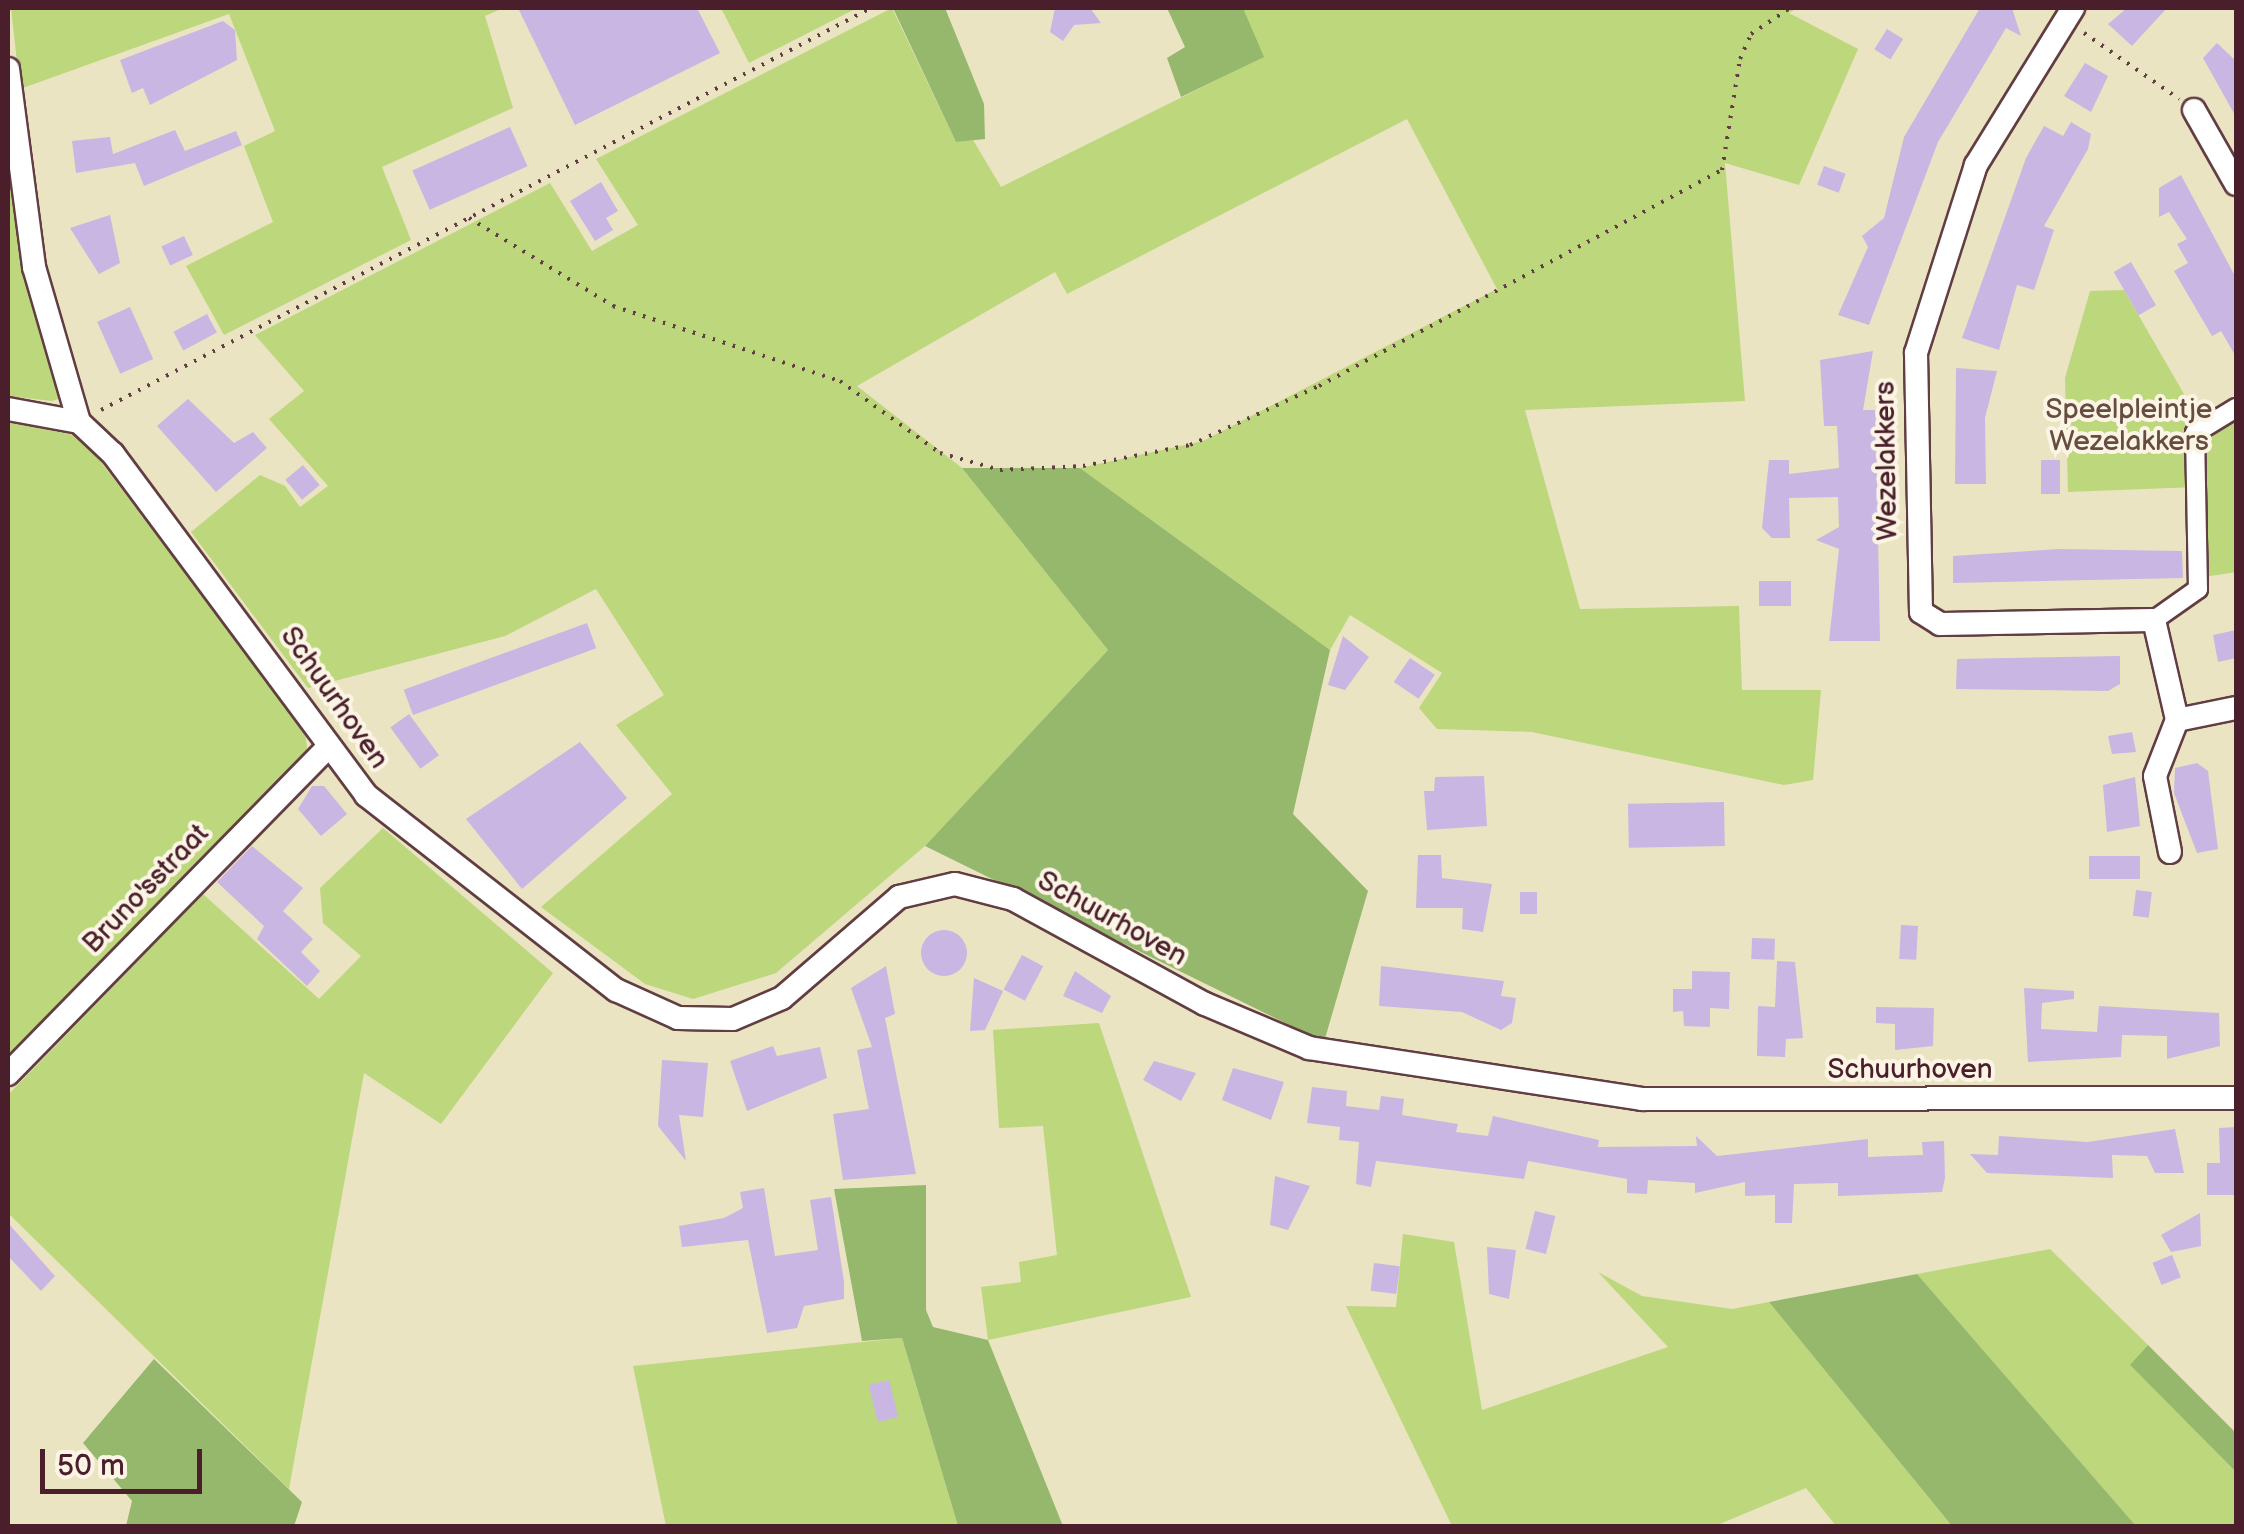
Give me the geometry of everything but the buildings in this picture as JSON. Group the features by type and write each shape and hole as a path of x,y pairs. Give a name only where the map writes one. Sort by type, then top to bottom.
{"street":[{"name":"Wezelakkers","path":"2068,13 1976,165 1916,353 1921,612 1940,624 2154,620"},
{"path":"8,69 34,267 79,422 8,410"},
{"path":"2194,110 2236,184"},
{"path":"2170,852 2155,776 2177,720 2154,620 2198,590 2195,433 2236,408"},
{"name":"Schuurhoven","path":"79,422 302,698 328,747 366,795 616,990 678,1018 733,1019 782,998 899,897 955,884 1013,899 1205,1004 1309,1048 1642,1099 2236,1098"},
{"path":"2177,720 2236,708"},
{"name":"Bruno'sstraat","path":"8,1074 328,747"}],"path":[{"path":"79,422 871,8"},
{"path":"469,218 613,306 840,382 940,453 1000,470 1083,466 1190,444 1303,394 1722,170 1740,59 1751,34 1790,8"},
{"path":"2068,13 2194,110"}],"green space":[{"path":"11,8 503,8 485,16 513,108 382,167 411,240 224,335 186,266 273,222 244,146 275,131 229,14 20,89"},
{"path":"721,8 857,8 749,63"},
{"path":"892,8 956,142 973,140 1001,187 1263,57 1243,8 1797,8 1789,13 1858,49 1799,185 1725,163 1745,401 1525,410 1580,609 1739,606 1742,690 1821,690 1813,780 1784,785 1532,732 1437,729 1419,708 1442,673 1350,615 1330,650 1080,468 1203,441 1497,289 1407,119 1067,294 1055,272 857,386 962,468 1108,650 925,846 776,973 693,999 645,984 541,907 672,794 616,725 664,695 596,589 505,636 308,688 191,532 260,475 285,486 300,507 328,486 269,419 304,391 255,335 550,183 592,251 638,225 596,159"},
{"path":"893,8 945,8 984,104 985,139 956,142"},
{"path":"1167,8 1243,8 1264,57 1181,97 1167,58 1185,47"},
{"path":"10,165 61,398 52,401 8,396"},
{"name":"Speelpleintje Wezelakkers","path":"2124,290 2203,427 2236,418 2236,572 2198,578 2196,487 2068,492 2065,378 2090,291"},
{"path":"8,421 82,437 305,732 308,755 17,1053 8,1050"},
{"path":"962,468 1080,468 1330,650 1293,814 1368,891 1324,1042 925,846 1108,650"},
{"path":"383,828 553,973 441,1124 364,1073 289,1489 8,1213 8,1095 203,894 319,999 361,956 323,923 320,888"},
{"path":"1099,1023 1191,1297 988,1340 981,1287 1021,1282 1019,1262 1057,1255 1043,1126 999,1128 993,1030"},
{"path":"926,1185 926,1310 933,1327 988,1340 1063,1526 958,1526 902,1338 862,1341 834,1189"},
{"path":"1403,1234 1454,1242 1482,1410 1668,1347 1598,1272 1642,1296 1732,1309 1769,1302 1952,1526 1836,1526 1806,1488 1715,1526 1452,1526 1346,1306 1396,1307"},
{"path":"2050,1249 2148,1345 2131,1366 2236,1472 2236,1526 2136,1526 1917,1274"},
{"path":"1917,1274 2136,1526 1952,1526 1769,1302"},
{"path":"902,1338 958,1526 666,1526 633,1366"},
{"path":"2148,1345 2236,1433 2236,1472 2130,1365"},
{"path":"154,1359 302,1502 294,1526 126,1526 132,1501 83,1443"}]}
